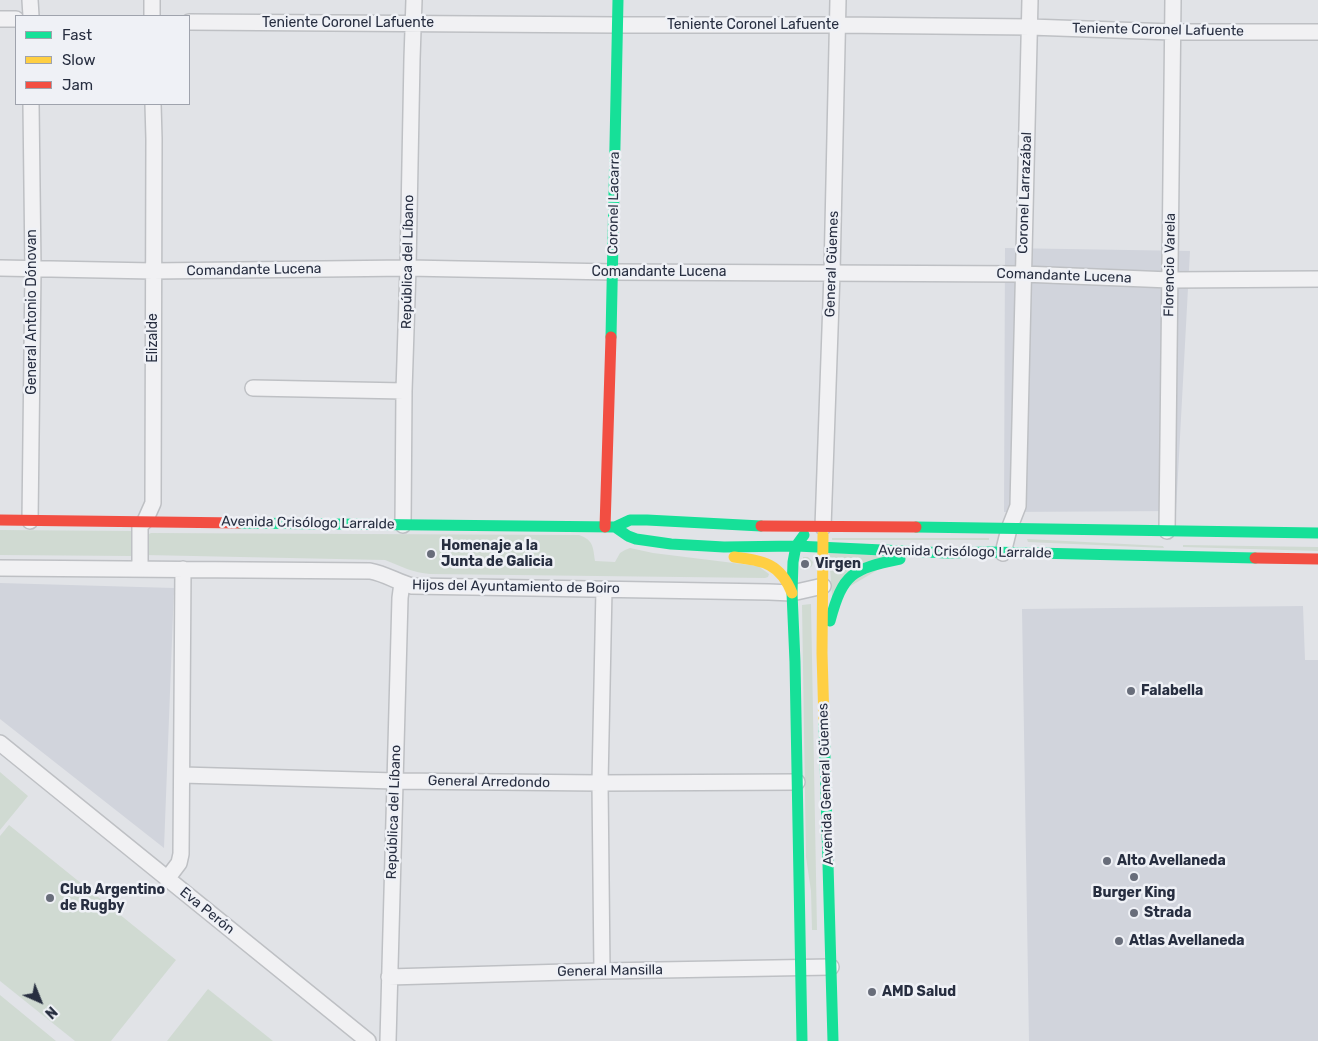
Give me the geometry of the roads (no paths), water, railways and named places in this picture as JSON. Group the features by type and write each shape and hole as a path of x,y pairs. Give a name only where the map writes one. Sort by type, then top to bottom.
{"main road":[{"name":"Coronel Lacarra","path":"610,527 618,0"},
{"name":"Avenida Crisólogo Larralde","path":"0,520 610,527 630,520 823,527 1318,534"},
{"name":"Avenida Crisólogo Larralde","path":"610,527 636,539 670,544 724,547 796,546 948,553 990,552 1318,559"},
{"path":"796,546 805,534 823,527"},
{"name":"Avenida General Güemes","path":"823,527 822,653 833,1041"},
{"path":"670,544 697,554 752,559 763,562 776,568 789,584 792,593"},
{"name":"Avenida General Güemes","path":"796,546 793,562 792,593 802,1041"},
{"path":"822,653 835,600 845,580 854,572 887,561 948,553"}],"street":[{"path":"30,0 30,15"},
{"path":"152,0 152,15"},
{"name":"República del Líbano","path":"403,525 404,391 414,0"},
{"name":"General Güemes","path":"823,527 832,273 838,0"},
{"name":"Coronel Larrazábal","path":"1009,553 1018,506 1030,0"},
{"name":"Florencio Varela","path":"1167,531 1173,0"},
{"path":"0,19 15,19"},
{"name":"Teniente Coronel Lafuente","path":"190,22 838,25 1030,27 1172,32 1318,32"},
{"name":"General Antonio Dónovan","path":"30,521 33,269 31,105"},
{"name":"Elizalde","path":"140,569 140,526 145,521 152,503 153,105"},
{"name":"Comandante Lucena","path":"0,268 153,271 408,268 613,272 1023,274 1170,280 1318,279"},
{"path":"253,388 404,391"},
{"name":"Hijos del Ayuntamiento de Boiro","path":"0,568 370,571 387,575 412,586 792,593 823,586"},
{"path":"167,879 179,863 181,854 183,570"},
{"name":"República del Líbano","path":"388,1041 400,598 402,583"},
{"path":"602,970 600,783 604,589"},
{"name":"Eva Perón","path":"0,743 368,1041"},
{"name":"General Arredondo","path":"182,775 395,781 797,782"},
{"name":"General Mansilla","path":"389,977 602,970 831,967"}],"place":[{"name":"Homenaje a la Junta de Galicia","path":"431,554"},
{"name":"Virgen","path":"805,564"},
{"name":"Falabella","path":"1131,691"},
{"name":"Alto Avellaneda","path":"1107,861"},
{"name":"Burger King","path":"1134,877"},
{"name":"Club Argentino de Rugby","path":"50,898"},
{"name":"Strada","path":"1134,913"},
{"name":"Atlas Avellaneda","path":"1119,941"},
{"name":"AMD Salud","path":"872,992"}]}
